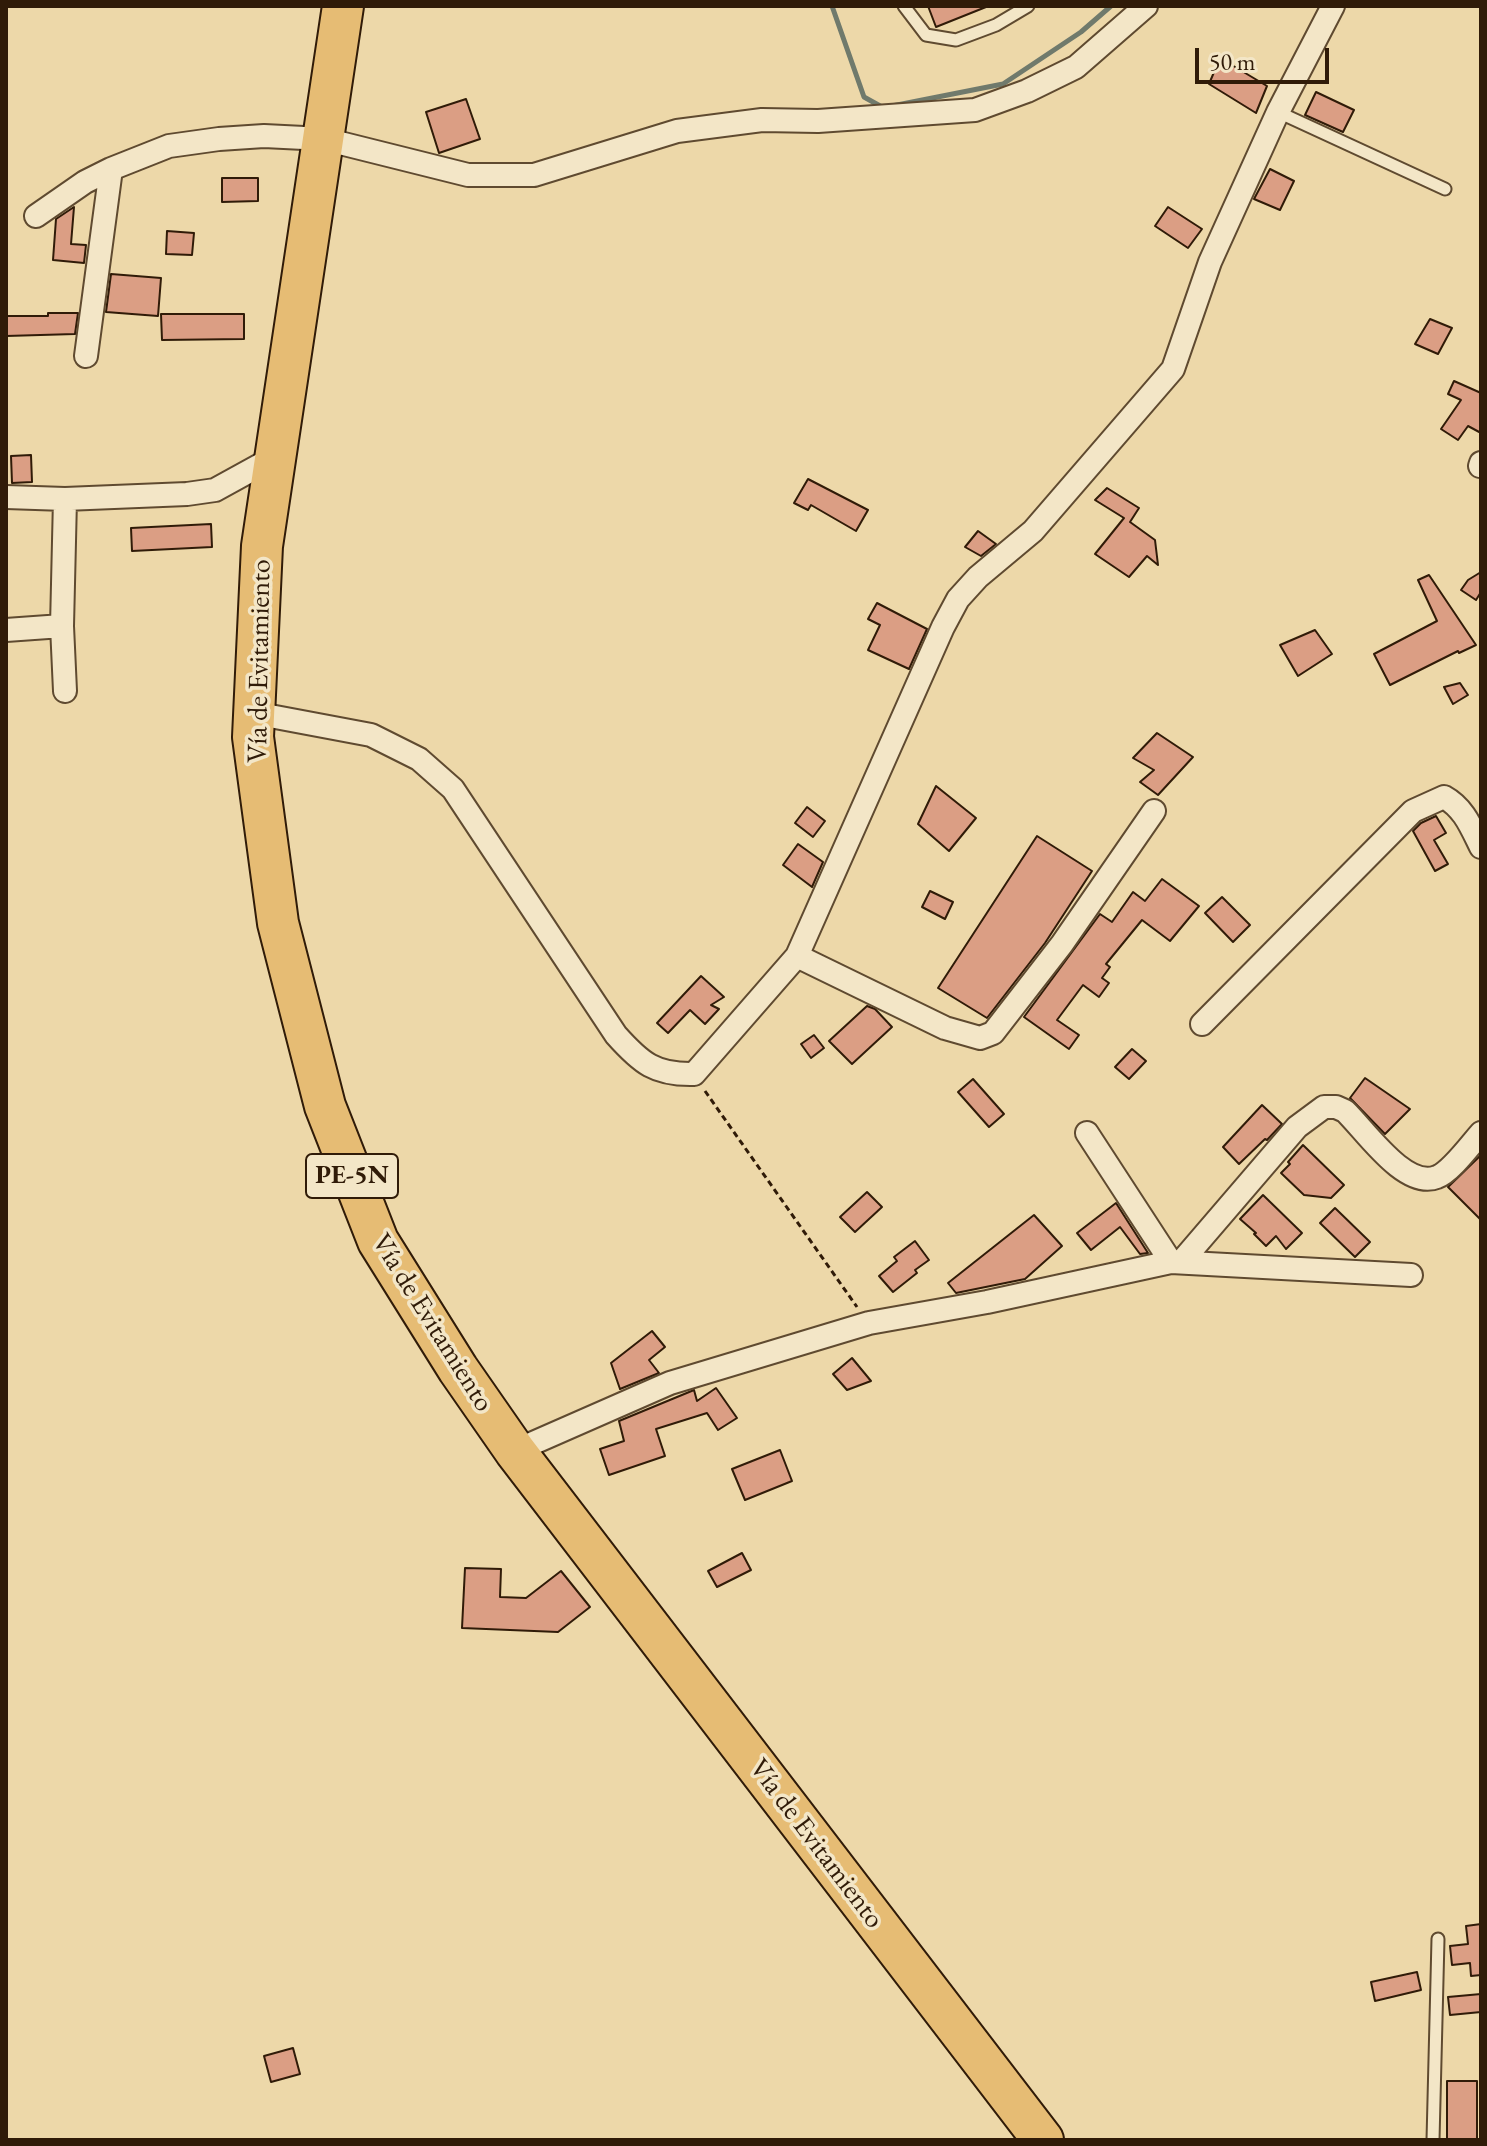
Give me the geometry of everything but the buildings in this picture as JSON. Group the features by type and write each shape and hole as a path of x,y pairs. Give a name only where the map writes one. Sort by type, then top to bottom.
{"highway":[{"name":"Vía de Evitamiento","path":"343,6 262,546 253,737 278,923 325,1106 378,1241 458,1369 515,1451 1043,2140"}],"street":[{"path":"36,216 85,182 111,169 169,146 219,139 264,136 324,139 468,175 534,175 677,131 762,120 818,121 975,110 1027,91 1076,67 1146,6"},
{"path":"254,713 371,735 419,759 453,789 616,1035 650,1067 670,1075 694,1074 797,956 958,599 978,577 1033,531 1173,369 1210,262 1278,112 1333,6"},
{"path":"86,356 111,169"},
{"path":"6,497 65,499 215,490 275,457"},
{"path":"65,499 62,626 65,691"},
{"path":"6,630 62,626"},
{"path":"1202,1024 1413,811 1444,797 1455,803 1466,816 1481,847"},
{"path":"797,956 945,1028 980,1038 993,1033 1062,944 1154,811"},
{"path":"1177,1262 1297,1127 1324,1107 1345,1111 1396,1165 1421,1178 1437,1177 1481,1133"},
{"path":"1087,1133 1177,1262"},
{"path":"515,1451 670,1383 869,1323 1177,1262 1411,1275"}],"lane":[{"path":"904,6 926,35 956,40 996,25 1028,6"},
{"path":"1278,112 1445,189"},
{"path":"1433,2140 1438,1939"}],"path":[{"path":"694,1074 869,1323"}],"waterway":[{"path":"832,6 864,97 882,107"},
{"path":"892,106 1003,84 1081,32 1111,6"}]}
